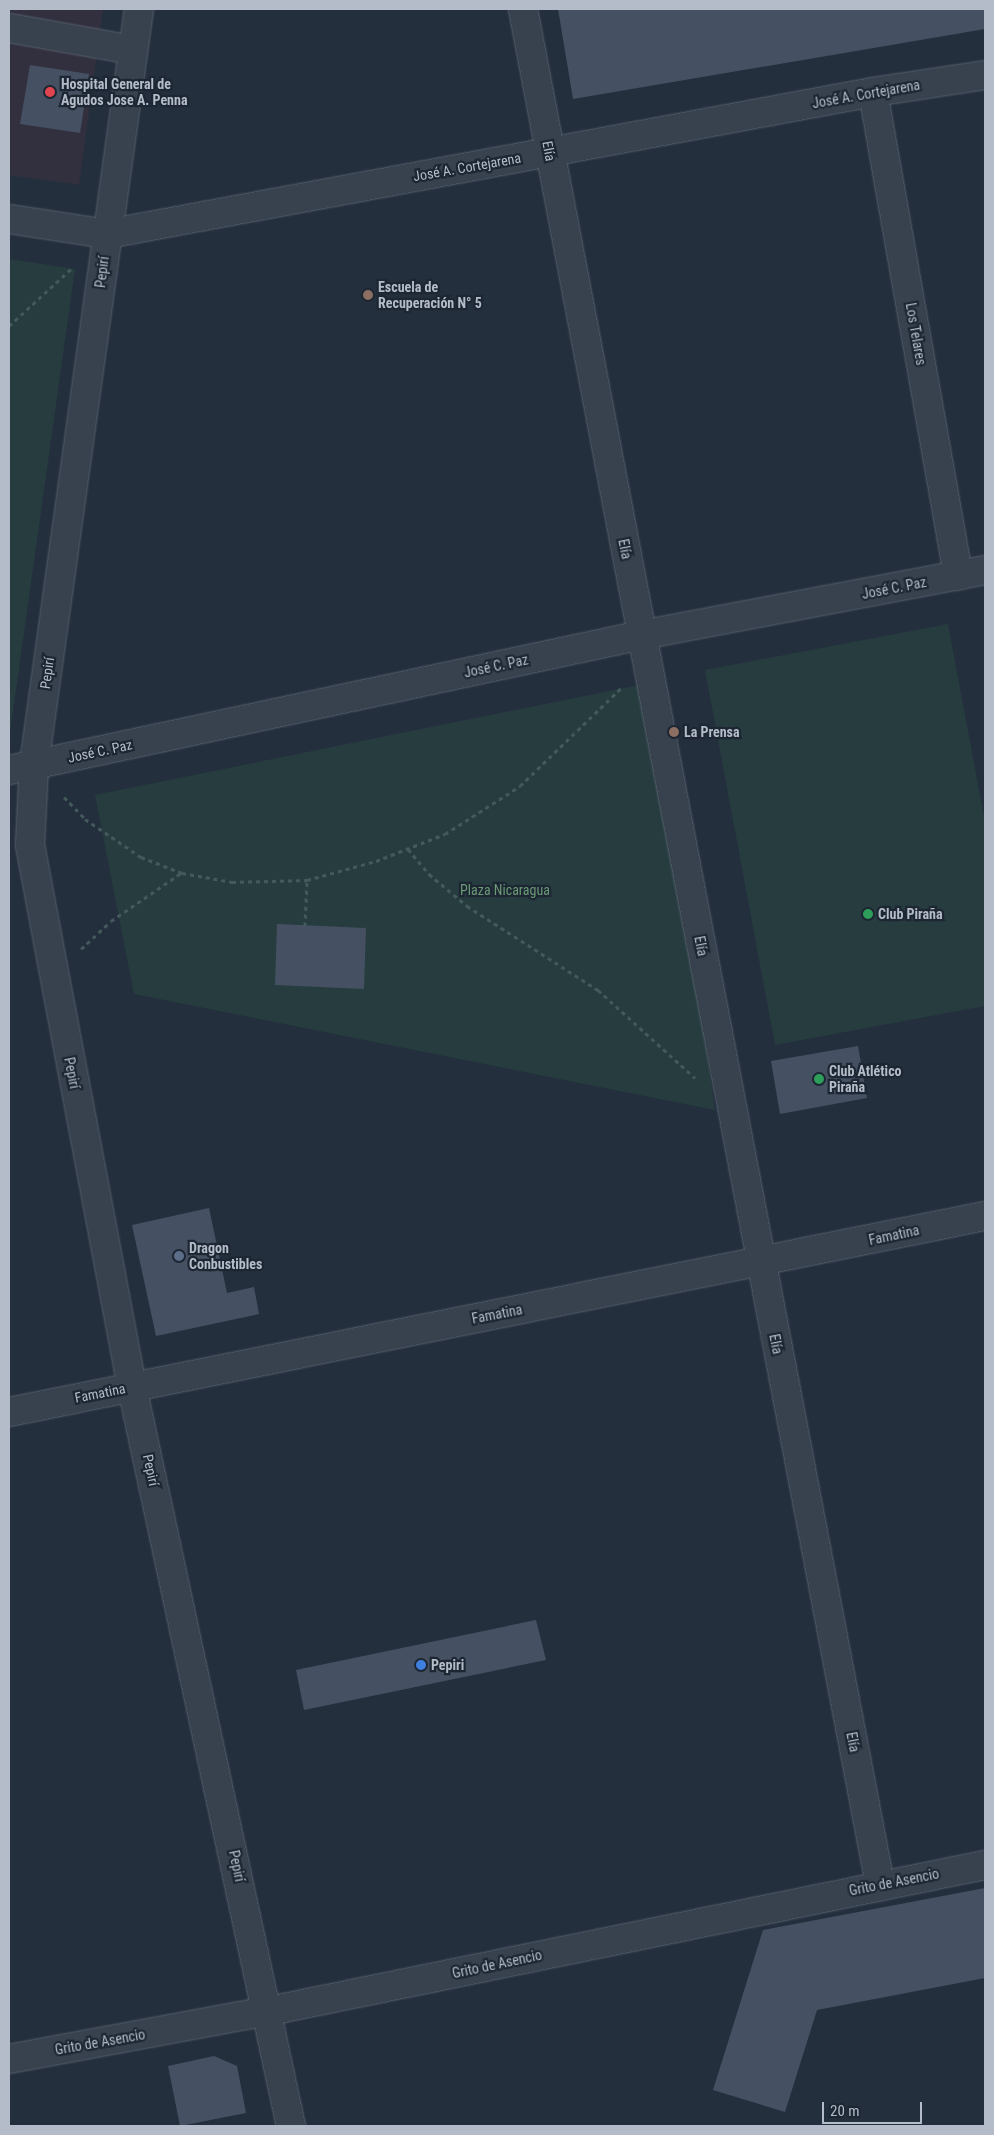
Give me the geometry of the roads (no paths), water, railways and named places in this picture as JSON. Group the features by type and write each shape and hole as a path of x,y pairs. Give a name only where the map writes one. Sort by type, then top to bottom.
{"street":[{"name":"Pepirí","path":"139,9 107,234 21,768 30,845 54,983 132,1387 269,2011 291,2126"},
{"name":"Elía","path":"523,9 760,1262 880,1884"},
{"path":"9,28 133,50"},
{"name":"José A. Cortejarena","path":"9,219 107,234 873,92 985,75"},
{"name":"Los Telares","path":"873,92 958,576"},
{"name":"José C. Paz","path":"21,768 644,648 985,570"},
{"name":"Famatina","path":"9,1412 985,1216"},
{"name":"Grito de Asencio","path":"9,2059 269,2011 880,1884 985,1864"}],"place":[{"name":"Hospital General de Agudos Jose A. Penna","path":"50,92"},
{"name":"Escuela de Recuperación N° 5","path":"368,295"},
{"name":"La Prensa","path":"674,732"},
{"name":"Club Piraña","path":"868,914"},
{"name":"Club Atlético Piraña","path":"819,1079"},
{"name":"Dragon Conbustibles","path":"179,1256"},
{"name":"Pepiri","path":"421,1665"}],"park label":[{"name":"Plaza Nicaragua","path":"505,890"}]}
